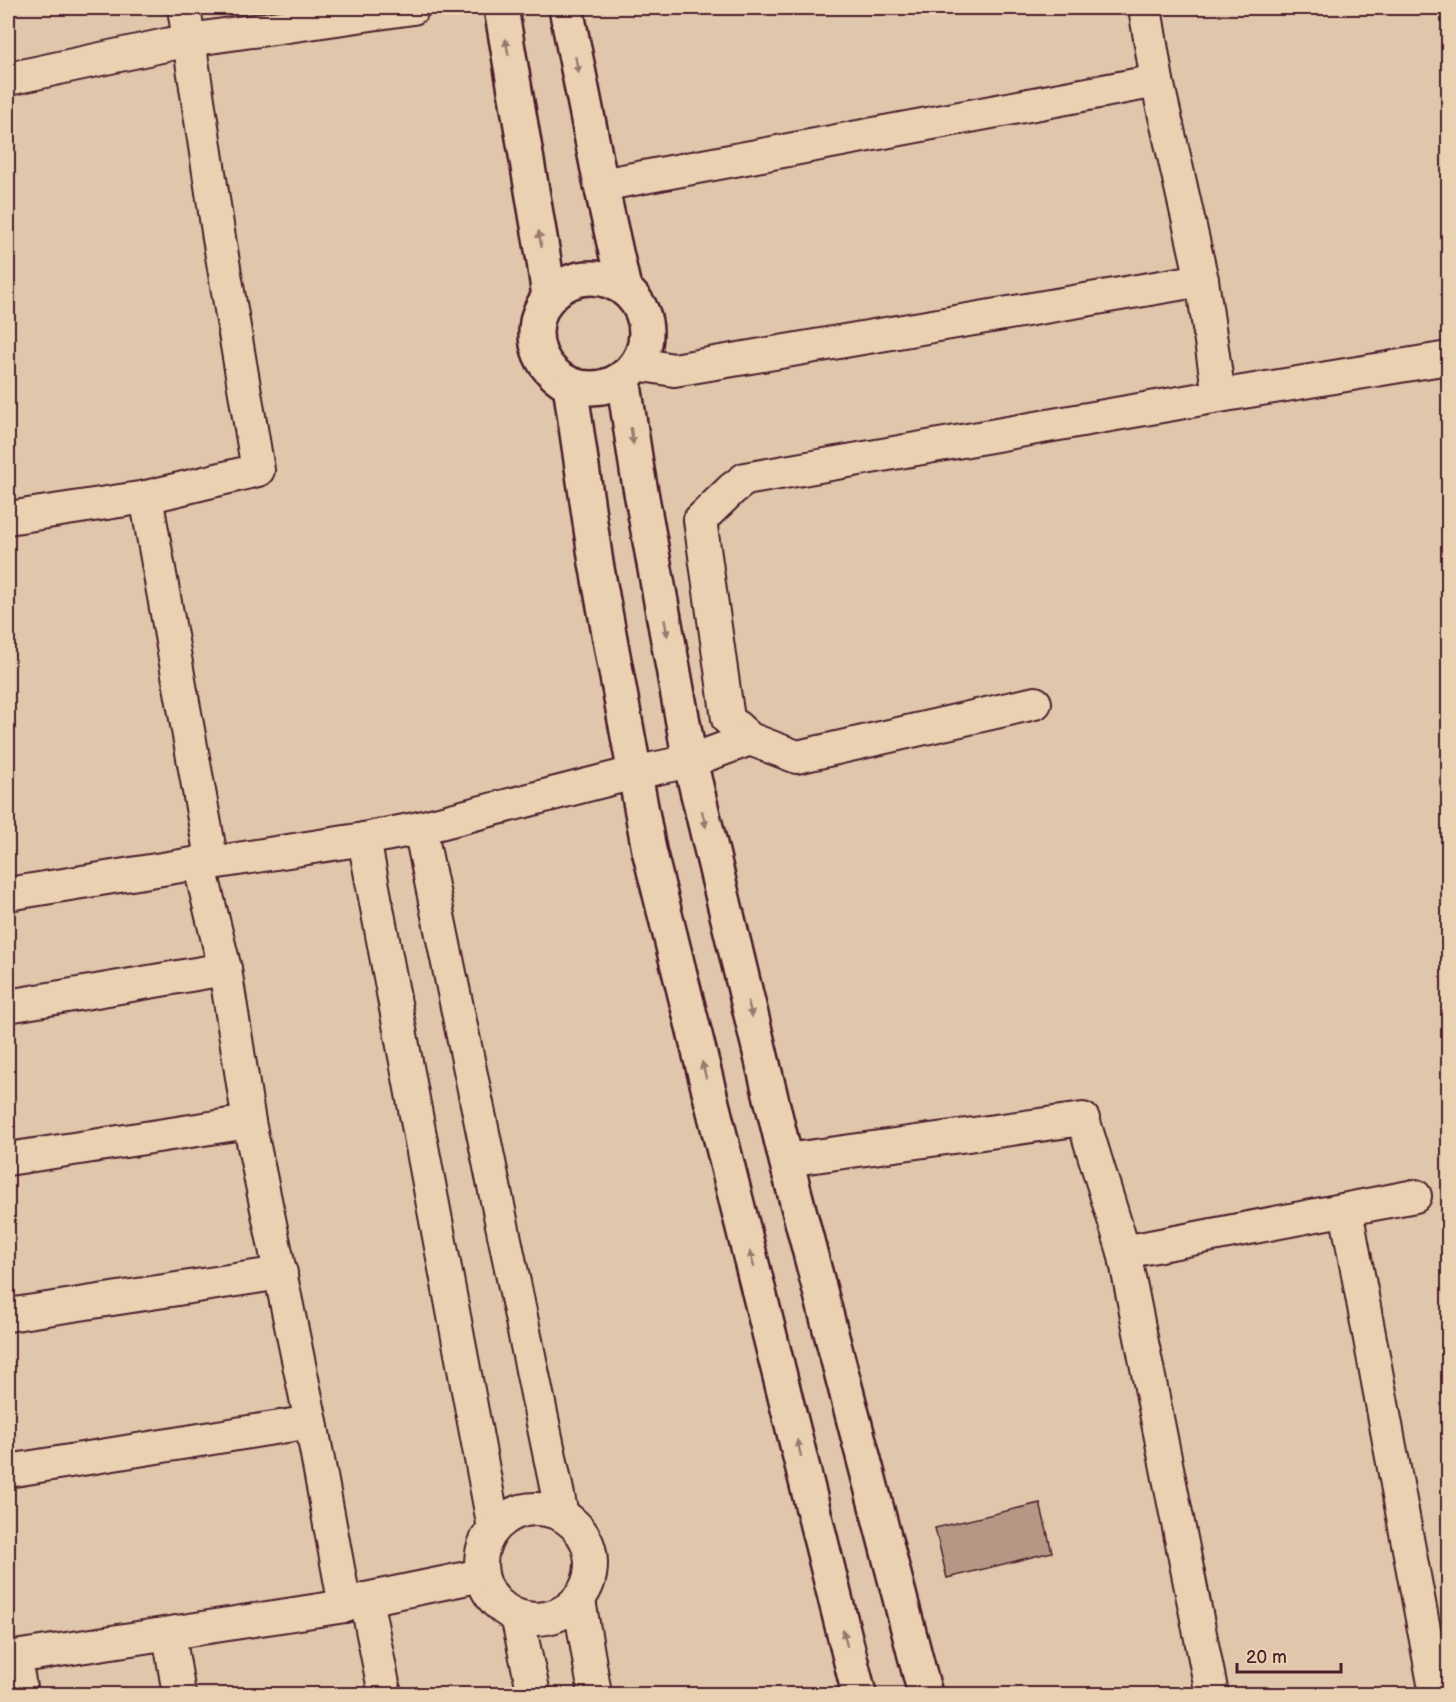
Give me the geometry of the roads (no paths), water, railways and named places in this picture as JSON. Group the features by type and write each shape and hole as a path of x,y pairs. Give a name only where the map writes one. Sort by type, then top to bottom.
{"main road":[{"path":"501,8 549,297"},
{"path":"566,8 600,185 624,288"},
{"path":"576,279 601,279 624,288 637,302 644,318 647,336 642,354 630,371 603,388 586,389 570,385 554,376 543,363 536,346 535,329 539,312 549,297 561,286 576,279"},
{"path":"630,371 637,470 690,762 786,1160 925,1695"},
{"path":"570,385 596,563 649,850 860,1695"}],"street":[{"path":"8,518 146,497 258,470 219,238 184,8"},
{"path":"8,79 189,40 413,8"},
{"path":"1145,8 1157,81 1202,280 1219,396"},
{"path":"600,185 1157,81"},
{"path":"630,371 674,370 1202,280"},
{"path":"1035,703 797,757 750,739 728,718 700,520 745,479 1449,358"},
{"path":"146,497 249,1122 311,1422 356,1602 385,1695"},
{"path":"8,894 364,839 420,828 634,772 690,762 750,739"},
{"path":"420,828 562,1515"},
{"path":"364,839 494,1528"},
{"path":"8,1006 225,969"},
{"path":"786,1160 1083,1119 1124,1252 1212,1695"},
{"path":"8,1159 249,1122"},
{"path":"1124,1252 1414,1196"},
{"path":"1346,1210 1437,1633 1436,1695"},
{"path":"8,1314 281,1273"},
{"path":"8,1471 311,1422"},
{"path":"538,1508 562,1515 581,1531 591,1553 590,1578 579,1600 561,1614 540,1619 517,1616 494,1600 482,1575 483,1550 494,1528 514,1513 538,1508"},
{"path":"21,1695 11,1658 356,1602 482,1575"},
{"path":"579,1600 595,1695"},
{"path":"517,1616 534,1695"},
{"path":"170,1634 178,1695"}]}
